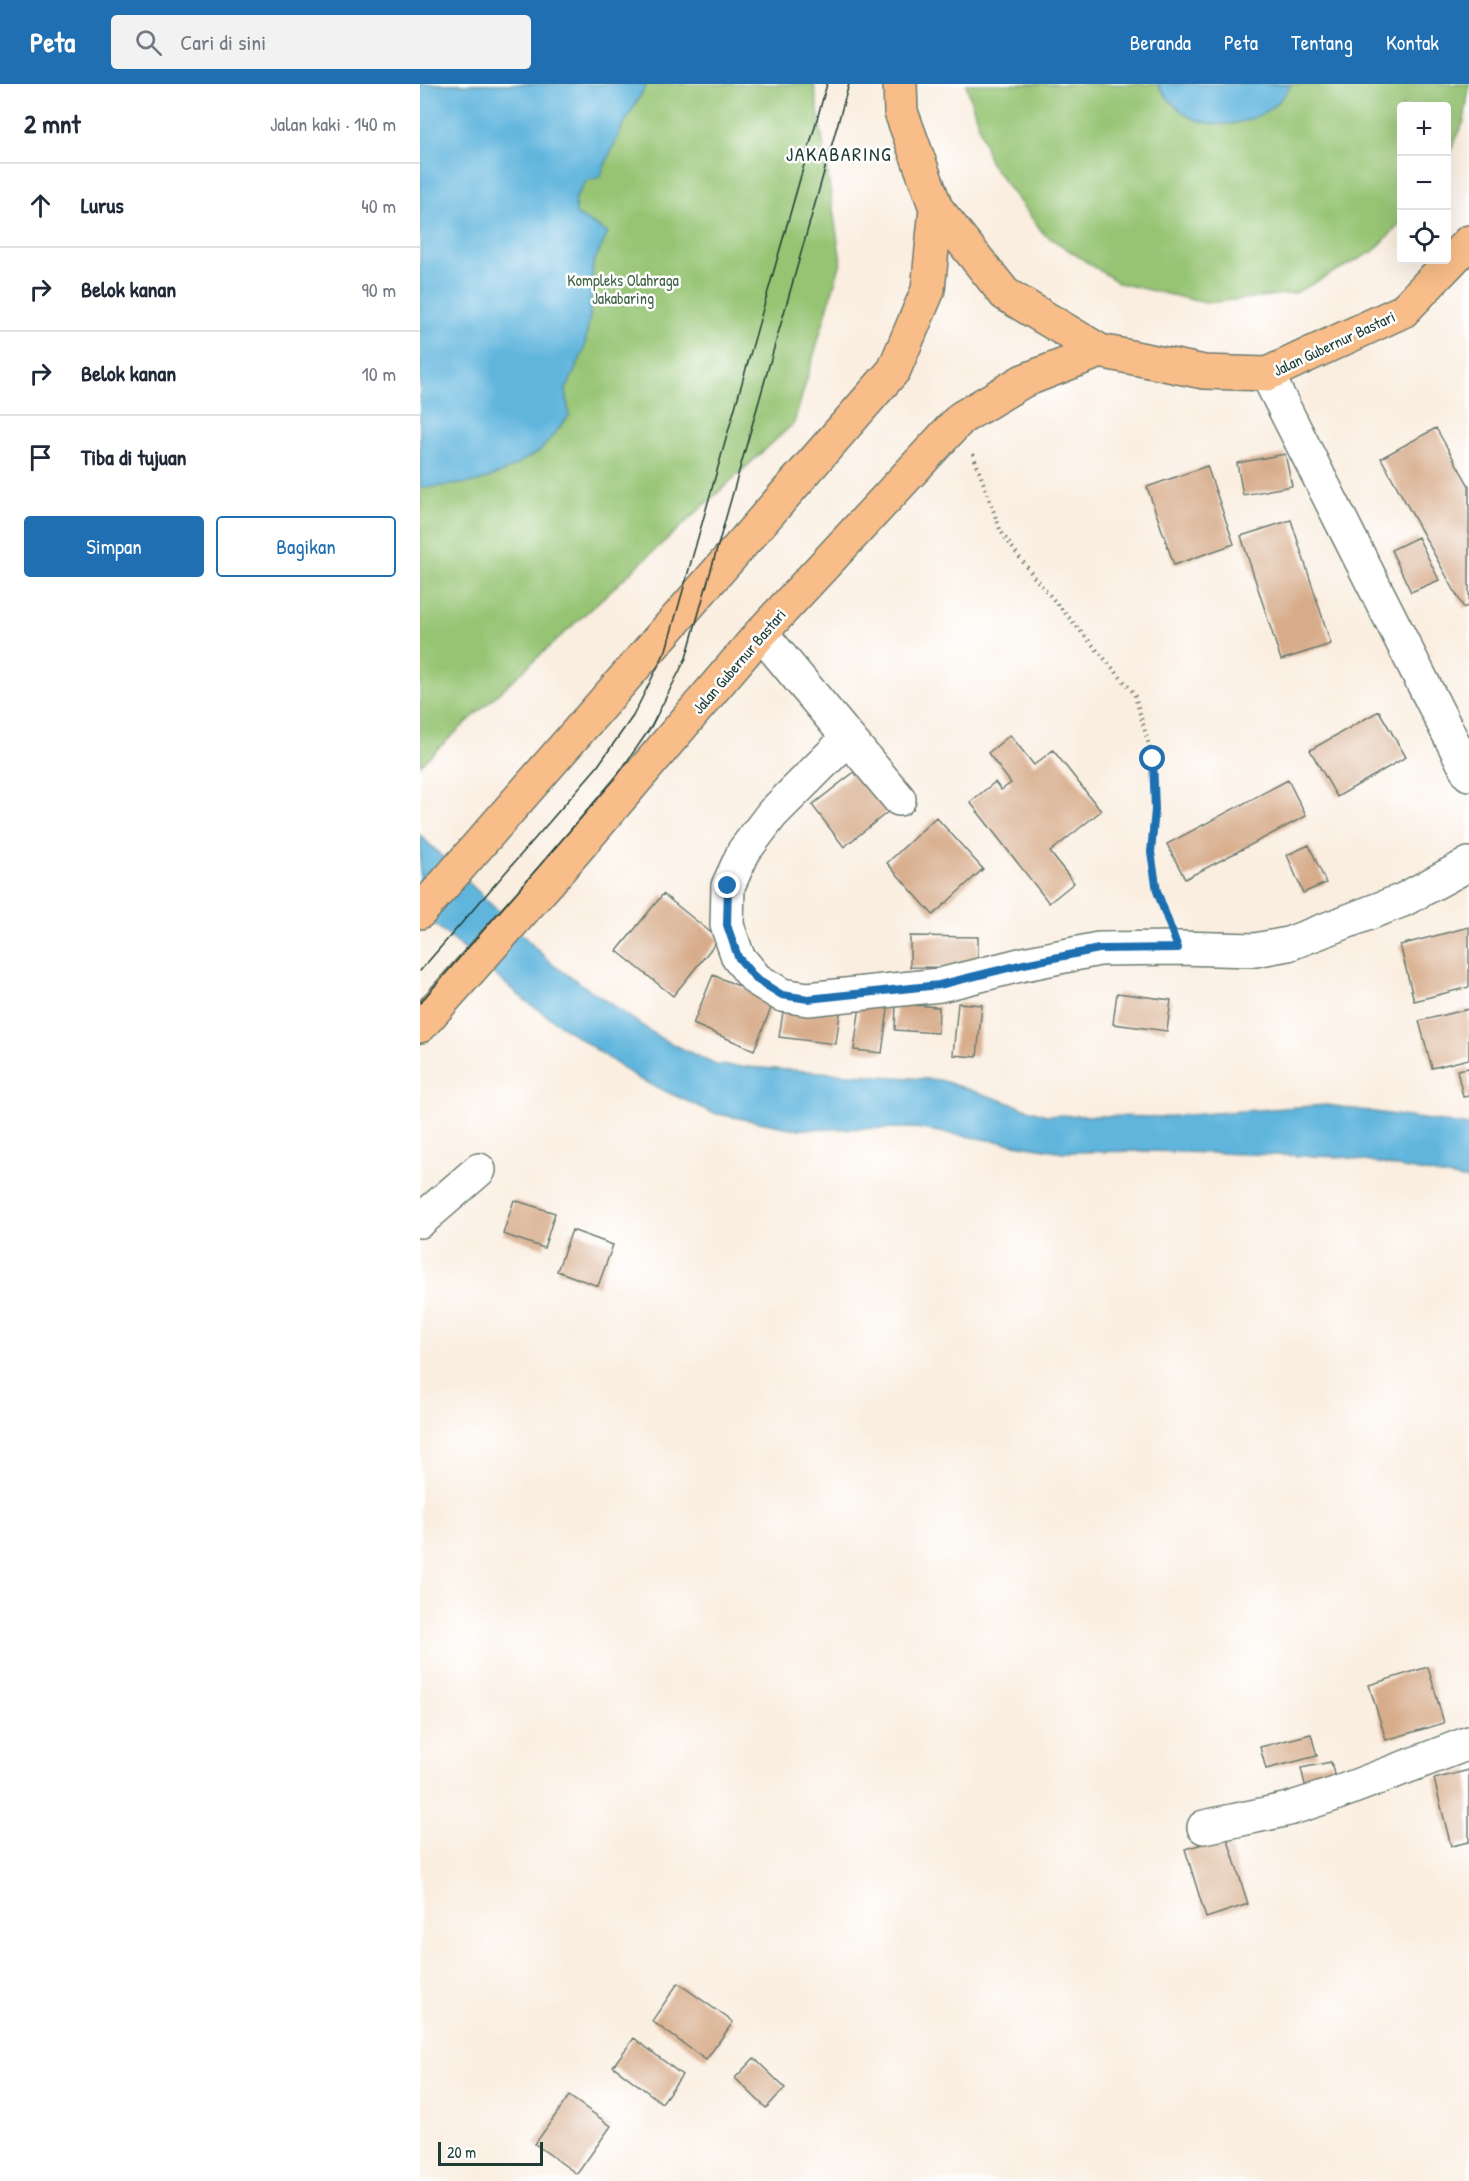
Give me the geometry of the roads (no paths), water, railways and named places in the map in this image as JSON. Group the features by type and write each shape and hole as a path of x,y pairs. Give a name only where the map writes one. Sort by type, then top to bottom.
{"highway":[{"name":"Jalan Gubernur Bastari","path":"900,84 901,112 936,208 1005,294 1100,351 1204,372 1267,374 1403,310 1469,242"},
{"name":"Jalan Gubernur Bastari","path":"420,912 894,370 928,290 936,208"},
{"name":"Jalan Gubernur Bastari","path":"420,1026 551,879 761,633 961,418 1023,381 1100,351"}],"street":[{"path":"1267,374 1469,774"},
{"path":"761,633 899,798"},
{"path":"848,738 772,814 744,851 728,886 727,925 738,957 756,979 782,995 808,999 939,985 1024,964 1099,949 1255,950 1288,944 1403,900 1469,864"},
{"path":"420,1221 479,1170"},
{"path":"1204,1827 1289,1809 1469,1743"}],"water":[{"path":"420,84 647,84 621,129 600,177 586,181 575,199 576,214 608,233 593,264 590,316 584,350 566,390 569,416 540,451 505,471 478,482 424,488 420,486"},
{"path":"1157,84 1291,84 1273,106 1261,114 1247,120 1218,124 1204,122 1185,114"},
{"path":"420,835 552,964 662,1039 716,1065 940,1080 1046,1115 1160,1117 1327,1105 1469,1126 1469,1180 1344,1157 1149,1151 1064,1152 915,1128 795,1129 713,1113 639,1079 527,1002 420,912"}],"tram line":[{"path":"420,971 597,767 633,716 666,650 827,84"},
{"path":"420,1003 614,780 651,727 686,658 849,84"}],"district":[{"name":"JAKABARING","path":"839,154"}],"park label":[{"name":"Kompleks Olahraga Jakabaring","path":"623,289"}]}
